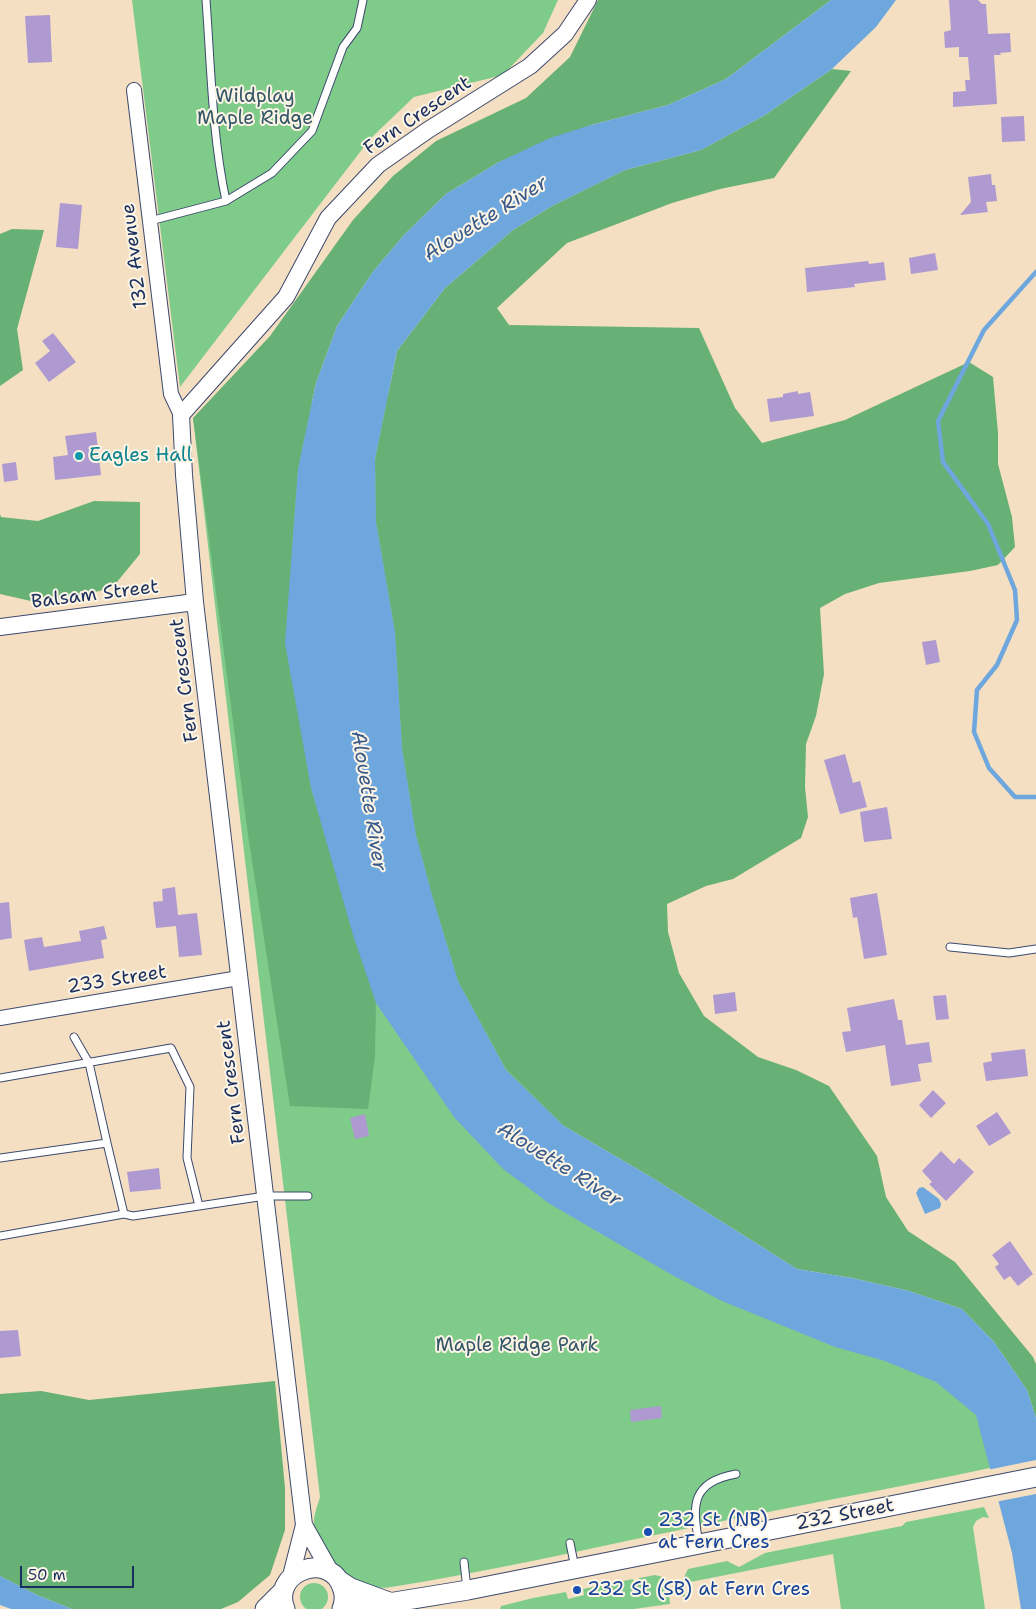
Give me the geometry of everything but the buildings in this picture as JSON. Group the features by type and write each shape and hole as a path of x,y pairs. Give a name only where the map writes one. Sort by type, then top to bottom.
{"main road":[{"name":"232 Street","path":"352,1609 468,1590 1036,1477"},
{"name":"232 Street","path":"286,1592 300,1570 310,1567 320,1568 388,1602"},
{"path":"335,1576 344,1593 342,1609"},
{"path":"265,1609 286,1592"}],"street":[{"name":"Fern Crescent","path":"286,1592 304,1525 195,602 181,415 286,297 328,218 378,165 428,130 530,66 565,34 588,0"},
{"name":"132 Avenue","path":"134,90 171,394 181,415"},
{"name":"Balsam Street","path":"0,627 195,602"},
{"name":"233 Street","path":"0,1018 240,978"},
{"name":"Fern Crescent","path":"304,1525 335,1576"}],"lane":[{"path":"206,0 214,120 220,171 226,200"},
{"path":"149,221 226,200 272,173 312,131 343,47 356,28 363,0"},
{"path":"950,947 1009,953 1036,949"},
{"path":"74,1037 89,1063 124,1214"},
{"path":"0,1078 171,1048 190,1087 187,1158 199,1206"},
{"path":"0,1158 107,1142"},
{"path":"0,1236 124,1214 133,1216 266,1196 308,1196"},
{"path":"699,1544 694,1515 695,1504 701,1491 720,1476 736,1474"},
{"path":"570,1543 575,1568"},
{"path":"464,1562 468,1590"}],"green space":[{"name":"Wildplay Maple Ridge","path":"132,0 558,0 543,33 503,75 414,97 370,139 180,387"},
{"path":"598,0 831,0 726,79 668,105 591,125 499,162 446,194 404,235 372,273 337,326 316,383 298,469 292,550 311,788 376,1003 375,1056 368,1109 290,1106 248,835 193,418 270,336 353,220 393,176 436,141 526,98 570,57"},
{"path":"832,69 851,71 774,178 720,189 672,203 567,243 497,308 509,325 699,328 735,408 762,443 845,420 969,362 993,377 998,433 998,464 1012,517 1015,547 998,565 970,571 879,583 845,594 820,608 824,674 816,716 806,744 805,787 808,817 801,838 733,879 706,886 667,904 668,932 679,973 704,1016 758,1057 796,1070 829,1086 877,1156 886,1197 908,1231 955,1262 1033,1357 1036,1364 1036,1418 1027,1390 994,1342 962,1309 909,1291 852,1278 797,1269 651,1177 564,1126 506,1069 458,981 416,835 402,749 395,632 376,522 375,459 397,351 445,288 513,230 552,206 625,170 701,150 765,115"},
{"path":"12,229 44,230 17,329 23,370 0,386 0,234"},
{"name":"Maple Ridge Park","path":"389,393 375,459 564,1126 1036,1418 1036,1458 508,1566 385,1588 361,1582 349,1576 339,1568 323,1548 314,1524 320,1497 193,418"},
{"path":"94,501 140,502 140,554 112,588 44,604 0,594 0,514 1,517 38,521"},
{"path":"275,1381 285,1488 285,1530 270,1575 238,1602 221,1609 72,1609 37,1595 0,1576 0,1394 41,1391 89,1400"},
{"path":"984,1507 989,1518 983,1517 976,1521 973,1527 985,1609 841,1609 833,1554 685,1583 685,1597 683,1597 684,1577 688,1569 727,1561 739,1567 765,1553 902,1526 906,1522"},
{"path":"655,1575 663,1577 668,1583 670,1604 634,1609 500,1609 501,1606 566,1592 568,1599 584,1595 583,1589 633,1579 634,1583 639,1582 639,1578"},
{"path":"314,1583 324,1587 328,1597 324,1607 314,1611 304,1607 300,1597 304,1587"}],"water":[{"name":"Alouette River","path":"831,0 896,0 876,27 832,69 765,115 701,150 625,170 552,206 513,230 445,288 397,351 375,459 376,522 395,632 402,749 416,835 458,981 506,1070 564,1126 651,1177 797,1269 852,1278 909,1291 962,1309 994,1342 1027,1390 1036,1418 1036,1609 1021,1609 1012,1553 976,1415 936,1382 885,1361 835,1347 722,1301 672,1275 550,1204 503,1169 454,1117 376,1003 353,935 311,788 285,643 298,469 316,383 337,326 372,273 404,235 446,194 499,162 550,138 668,105 726,79"},
{"path":"923,1187 939,1199 941,1204 940,1208 925,1214 916,1193 919,1188"},
{"path":"0,1576 37,1595 72,1609 11,1609 0,1605"}],"pier":[{"path":"1036,1460 1036,1494 995,1502 987,1470"}],"waterway":[{"path":"1036,272 984,330 938,421 943,462 988,524 1015,590 1017,620 997,665 977,690 974,732 989,768 1015,797 1036,797"}],"place":[{"name":"Eagles Hall","path":"79,456"},
{"name":"232 St (NB) at Fern Cres","path":"648,1532"},
{"name":"232 St (SB) at Fern Cres","path":"577,1590"}]}
